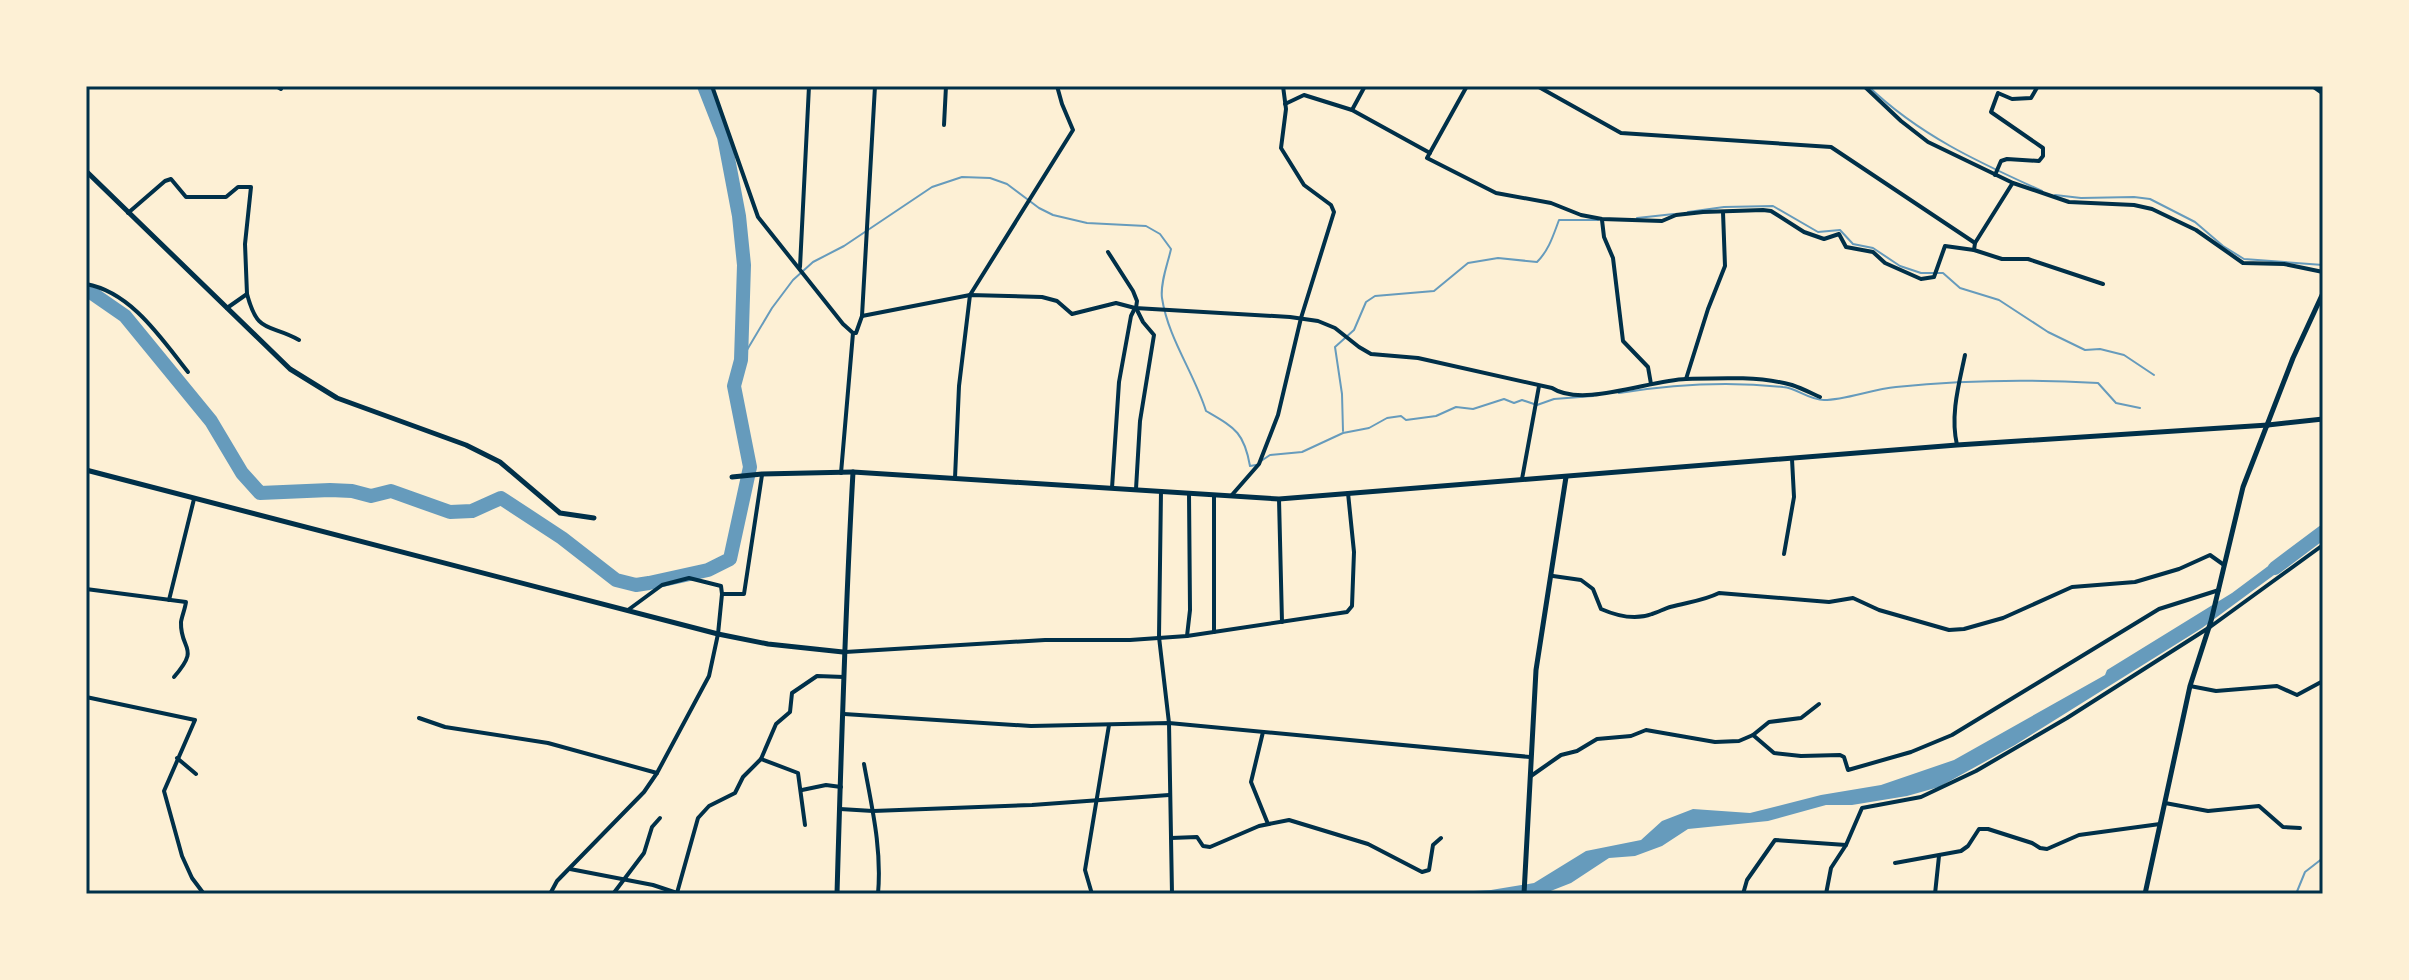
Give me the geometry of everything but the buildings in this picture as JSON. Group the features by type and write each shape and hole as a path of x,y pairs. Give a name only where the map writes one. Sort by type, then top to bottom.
{"main road":[{"path":"2313,86 2323,93"},
{"path":"86,171 290,369 337,398 466,445 500,462 560,513 594,518"},
{"path":"2145,894 2190,686 2210,624 2243,487 2293,358 2323,293"},
{"path":"732,477 853,472 1279,499 2323,419"},
{"path":"86,470 718,634 768,644 843,652"},
{"path":"837,894 844,714 843,652 853,472"},
{"path":"1524,894 1536,670 1566,477"}],"street":[{"path":"712,86 758,217 853,333 841,473"},
{"path":"800,270 809,86"},
{"path":"853,333 856,333 862,316 875,86"},
{"path":"944,125 946,86"},
{"path":"955,478 959,386 970,295 1073,130 1057,86"},
{"path":"1231,496 1259,464 1278,415 1301,318 1334,212 1331,205 1304,185 1281,148 1285,104 1283,86"},
{"path":"1352,110 1365,86"},
{"path":"1467,86 1427,158 1496,193 1551,203 1581,215 1602,219 1662,221 1676,215 1771,211 1804,232 1824,239 1839,234 1846,247 1873,252 1885,263 1921,279 1934,277 1945,246 1974,250 2002,259 2039,262 2103,284"},
{"path":"1537,86 1621,133 1831,147 1975,243"},
{"path":"1864,86 1928,142 2013,183 2069,202 2134,205 2152,209 2196,230 2243,263 2284,264 2323,272"},
{"path":"1995,175 2001,161 2039,161 2043,156 2043,148 1991,112 1998,93 2012,99 2031,98 2038,86"},
{"path":"1285,104 1304,95 1352,110 1430,153"},
{"path":"128,213 171,179 186,197 226,197 238,187 251,187 245,244 247,294 257,320 264,327 281,330 299,340"},
{"path":"1974,250 1975,243 2013,183"},
{"path":"1686,379 1725,266 1723,211"},
{"path":"1602,219 1604,237 1613,258 1623,341 1648,367 1651,384"},
{"path":"1108,252 1135,296 1119,382 1112,488"},
{"path":"86,284 107,290 126,302 160,336 188,372"},
{"path":"225,309 247,294"},
{"path":"862,316 970,295 1042,297 1057,301 1072,314 1116,303 1135,308 1301,318 1335,328 1371,354 1418,358 1552,388 1560,394 1587,394 1686,379 1773,382 1793,385 1820,397"},
{"path":"1135,308 1154,335 1140,421 1136,489"},
{"path":"1957,445 1953,427 1954,410 1965,355"},
{"path":"1522,479 1539,386"},
{"path":"1784,554 1794,497 1792,459"},
{"path":"722,594 744,594 762,474"},
{"path":"1161,491 1159,637 1169,723 1172,894"},
{"path":"1187,636 1190,610 1189,493"},
{"path":"843,652 1045,640 1187,636 1347,612 1352,606 1354,552 1348,493"},
{"path":"1214,495 1214,632"},
{"path":"169,600 194,499"},
{"path":"1279,499 1282,622"},
{"path":"1826,894 1831,868 1846,845 1862,808 1921,797 1976,771 2067,718 2323,545"},
{"path":"1553,576 1581,580 1593,589 1601,609 1625,616 1650,615 1668,607 1703,601 1719,593 1829,602 1853,598 1879,610 1949,630 1979,626 2003,618 2072,587 2135,582 2179,569 2210,555 2224,565"},
{"path":"550,894 557,881 644,792 657,773 709,676 718,634 721,586 689,578 662,585 628,610"},
{"path":"86,589 186,602 181,622 189,649 188,657 174,677"},
{"path":"1753,735 1774,753 1840,755 1844,757 1848,770 1911,752 1952,735 2116,638 2159,609 2218,592"},
{"path":"570,869 625,879 678,894 698,818 709,806 735,793 743,777 761,759 776,724 790,712 792,693 817,676 844,677"},
{"path":"2190,686 2216,691 2277,686 2297,695 2323,681"},
{"path":"86,697 195,720 164,791 182,856 204,894"},
{"path":"1529,777 1561,755 1577,751 1597,739 1631,736 1641,731 1715,742 1739,741 1753,735 1769,722 1801,718 1819,704"},
{"path":"844,714 1031,726 1169,723 1530,757"},
{"path":"419,718 445,727 548,743 657,773"},
{"path":"1092,894 1085,870 1109,725"},
{"path":"1263,732 1251,782 1268,824"},
{"path":"177,758 196,774"},
{"path":"761,759 798,773 805,825"},
{"path":"864,764 880,853 878,894"},
{"path":"802,790 826,785 841,787"},
{"path":"840,809 873,811 1169,795"},
{"path":"2165,803 2208,811 2259,806 2283,827 2300,828"},
{"path":"613,894 644,853 652,827 660,818"},
{"path":"1171,838 1197,837 1203,846 1210,847 1268,824 1289,820 1368,844 1422,872 1429,870 1433,845 1441,838"},
{"path":"1895,863 1961,851 1979,829 1988,829 2047,849 2079,835 2160,824"},
{"path":"1743,894 1747,880 1775,840 1846,845"},
{"path":"1935,894 1939,856"}],"water":[{"path":"2323,525 2323,538 2304,551 2298,550 2291,555 2289,564 2202,628 2015,745 1939,787 1852,805 1826,805 1768,821 1688,829 1662,846 1635,856 1609,858 1571,883 1543,894 1422,894 1491,890 1534,883 1586,851 1641,840 1662,821 1693,809 1750,813 1821,795 1881,785 1954,760 2105,675 2107,670 2232,593"}],"waterway":[{"path":"86,289 125,316 211,421 242,473 260,493 330,490 371,496 391,491 450,512 472,511 501,498 562,538 616,580 636,585 708,570 730,559 750,467 734,386 741,360 744,265 739,216 724,137 704,86"},
{"path":"1868,86 1929,133 1972,158 2042,191"},
{"path":"741,360 772,308 793,280 813,262 844,246 932,187 962,177 990,178 1007,184 1053,215 1087,223 1146,226 1160,234 1171,249 1162,298 1175,341 1206,411 1237,432 1245,445 1250,466 1256,465"},
{"path":"2055,195 2150,199 2195,222 2244,259 2323,265"},
{"path":"1688,212 1724,207 1773,206 1818,232 1840,230 1853,244 1873,248 1900,266 1921,273 1943,273 1960,288 1999,300 2048,332 2085,350 2100,349 2124,355 2154,375"},
{"path":"1637,218 1674,214"},
{"path":"1343,431 1342,394 1335,347 1354,330 1366,302 1375,296 1434,291 1468,263 1498,258 1537,262 1548,248 1559,220 1598,220"},
{"path":"1619,393 1681,386 1742,384 1788,388 1824,400 1921,385 2047,381 2098,383 2116,403 2140,408"},
{"path":"1261,461 1270,455 1302,452 1343,433 1369,428 1387,418 1401,416 1406,420 1436,416 1456,407 1473,409 1504,399 1537,405 1554,399 1593,396"},
{"path":"2275,568 2323,532"},
{"path":"2296,894 2305,872 2323,858"}]}
